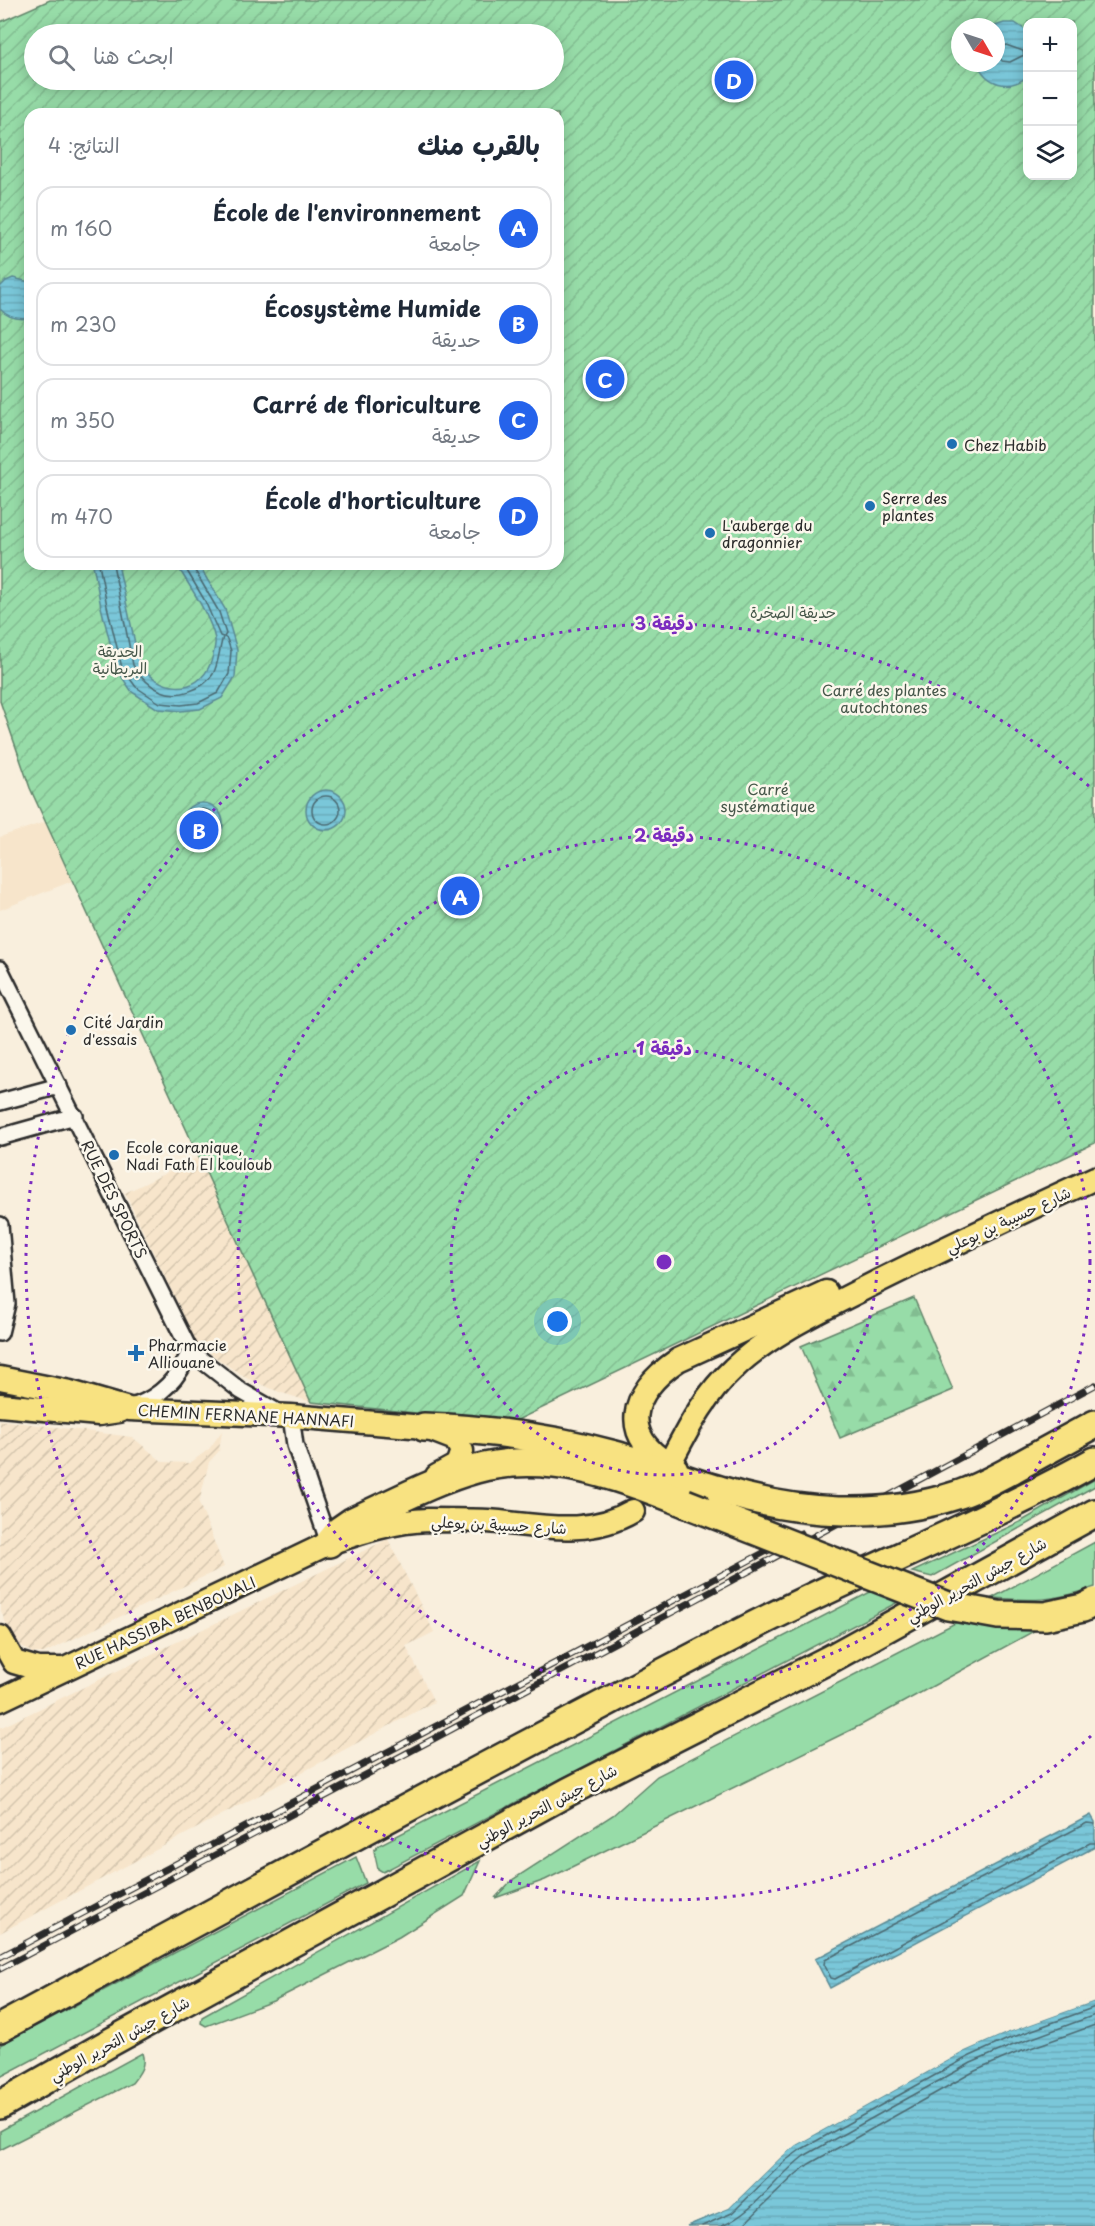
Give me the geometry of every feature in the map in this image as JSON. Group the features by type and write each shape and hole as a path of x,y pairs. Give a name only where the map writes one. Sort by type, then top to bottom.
{"highway":[{"path":"424,1427 481,1431 537,1439 616,1455 675,1477 752,1500 827,1511 901,1508 956,1496 1011,1470 1095,1424"},
{"path":"0,2028 553,1729 758,1623 1007,1508 1095,1461"},
{"path":"329,1543 340,1530 353,1521 475,1470 495,1465 540,1463 593,1470 623,1478 948,1606 998,1615 1044,1616 1083,1608 1095,1602"},
{"name":"شارع جيش التحرير الوطني","path":"0,2105 558,1798 832,1658 1095,1513"}],"main road":[{"name":"شارع حسيبة بن بوعلي","path":"921,1259 1095,1178"},
{"path":"674,1455 709,1395 742,1360 818,1312 921,1259"},
{"path":"720,1490 666,1463 647,1449 637,1429 636,1418 641,1396 647,1386 678,1360 843,1284 921,1259"},
{"name":"CHEMIN FERNANE HANNAFI","path":"0,1378 70,1392 129,1408 287,1416 424,1427 455,1439 462,1451 457,1465 437,1476 426,1489"},
{"path":"0,1405 99,1414 129,1408"},
{"name":"شارع حسيبة بن بوعلي","path":"329,1543 392,1524 412,1521 487,1521 569,1529 592,1527 623,1517 633,1511"},
{"name":"RUE HASSIBA BENBOUALI","path":"0,1700 329,1543"},
{"path":"0,1637 14,1662 38,1669 65,1669"}],"street":[{"name":"RUE DES SPORTS","path":"0,969 190,1351"},
{"path":"0,1102 59,1086"},
{"path":"0,1137 75,1116"},
{"path":"0,1225 7,1304 0,1333"},
{"path":"129,1408 149,1401 167,1387 182,1371 190,1351 241,1391 287,1416 329,1543"}],"shaded area":[{"path":"45,822 72,881 0,910 0,837"},
{"path":"199,1157 311,1402 279,1392 244,1377 197,1344 125,1193"},
{"path":"0,1420 132,1437 163,1462 190,1463 209,1449 222,1431 219,1451 209,1462 199,1503 224,1567 44,1653 33,1653 21,1646 11,1635 0,1609"},
{"path":"388,1539 434,1632 406,1646 434,1702 0,1933 0,1728"}],"green space":[{"path":"50,0 1095,0 1095,1143 511,1423 311,1402 30,788 0,701 0,22"},
{"path":"914,1298 953,1390 840,1438 801,1346"},
{"path":"1095,1479 1095,1486 932,1577 912,1572 1022,1521"},
{"path":"1095,1542 1095,1587 1044,1599 992,1598"},
{"path":"874,1590 902,1600 383,1872 378,1869 374,1851 377,1846"},
{"path":"959,1621 1034,1631 863,1724 545,1880 495,1898 512,1880 613,1815 657,1776"},
{"path":"356,1857 366,1883 0,2077 0,2045"},
{"path":"480,1861 464,1896 399,1937 273,2001 206,2026 201,2023 202,2017"},
{"path":"142,2053 142,2069 132,2083 0,2150 0,2131"}],"water":[{"path":"1005,23 1015,23 1023,28 1023,79 1005,85 992,81 983,72 1005,72"},
{"path":"13,278 24,281 24,319 14,318 0,309 0,287"},
{"path":"94,570 119,570 139,662 146,672 166,684 187,685 197,681 205,674 215,648 215,639 209,620 180,570 202,570 225,609 237,650 235,677 222,698 200,709 181,711 158,709 132,692 117,670"},
{"path":"326,790 340,796 346,810 340,824 326,830 312,824 306,810 312,796"},
{"path":"202,803 210,804 217,809 222,816 222,832 217,839 210,844 202,845 194,844 187,839 182,832 181,824 182,816 187,809 194,804"},
{"path":"1091,1815 1095,1822 1095,1847 830,1988 815,1959"},
{"path":"1095,2001 1095,2226 687,2226 729,2208 796,2145 965,2051 1006,2033"}],"pier":[{"path":"1095,1998 1095,2001 1006,2033 965,2051 796,2145 729,2208 684,2226 686,2223 727,2206 795,2142 964,2049 1004,2031"}],"railway":[{"path":"0,1969 1095,1385"},
{"path":"0,1957 801,1533"}],"place":[{"name":"École d'horticulture","path":"734,80"},
{"name":"Carré de floriculture","path":"605,379"},
{"name":"Chez Habib","path":"952,444"},
{"name":"Serre des plantes","path":"870,506"},
{"name":"L'auberge du dragonnier","path":"710,533"},
{"name":"Écosystème Humide","path":"199,830"},
{"name":"École de l'environnement","path":"460,896"},
{"name":"Cité Jardin d'essais","path":"71,1030"},
{"name":"Ecole coranique, Nadi Fath El kouloub","path":"114,1155"},
{"name":"Pharmacie Alliouane","path":"136,1353"}],"park label":[{"name":"حديقة الصخرة","path":"793,611"},
{"name":"الحديقة البريطانية","path":"120,658"},
{"name":"Carré des plantes autochtones","path":"884,698"},
{"name":"Carré systématique","path":"768,796"}]}
